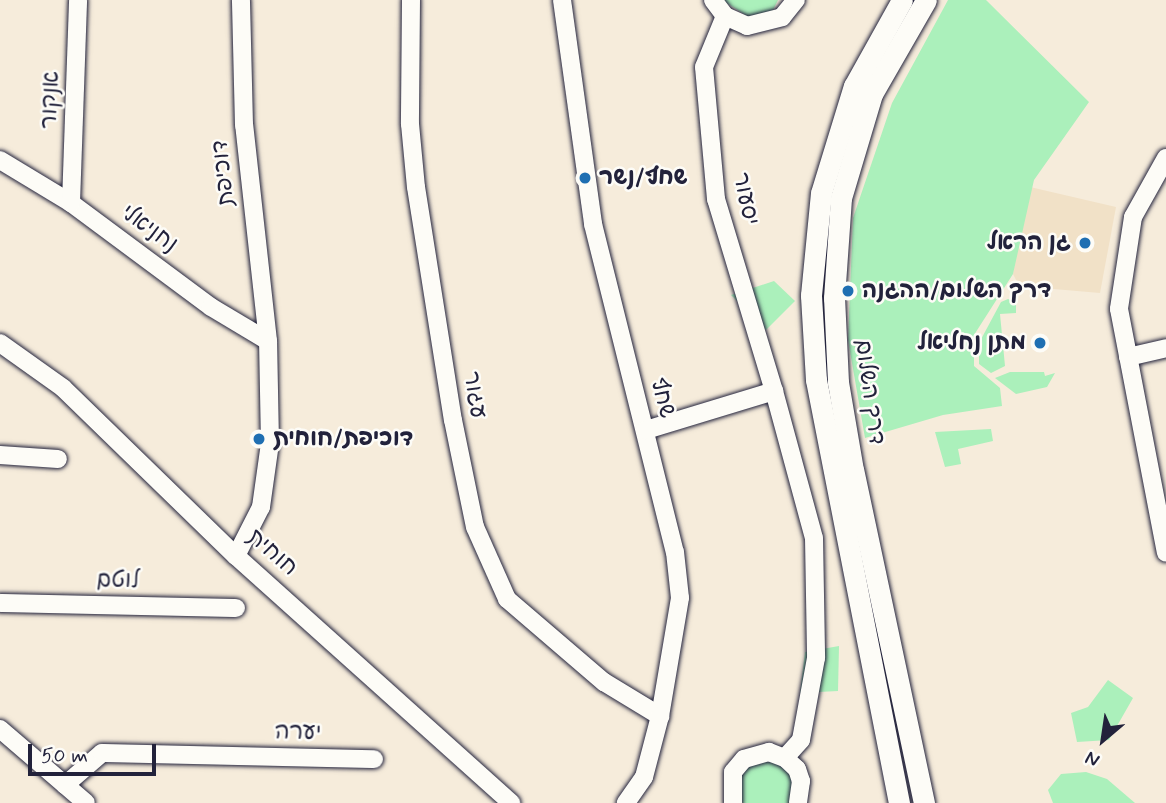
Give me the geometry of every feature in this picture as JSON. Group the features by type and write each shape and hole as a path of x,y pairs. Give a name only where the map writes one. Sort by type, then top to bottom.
{"street":[{"name":"אנקור","path":"71,203 78,0"},
{"name":"דוכיפת","path":"236,556 261,508 270,443 268,341 244,125 241,0"},
{"name":"עגור","path":"411,0 410,124 416,187 453,420 475,527 507,599 604,682 660,716"},
{"name":"שחף","path":"562,0 593,224 675,552 680,598 660,716 644,777 626,803"},
{"path":"713,0 725,16 747,26 767,24 782,17 796,0"},
{"name":"דרך השלום","path":"899,803 816,380 811,295 821,193 846,109 854,86 902,0"},
{"name":"דרך השלום","path":"924,803 849,444 838,382 834,298 841,198 872,94 926,0"},
{"name":"יסעור","path":"725,16 704,67 716,199 774,391 814,538 816,657 801,740 785,758"},
{"path":"1166,158 1133,217 1119,309 1160,489 1166,552"},
{"name":"נחניאלי","path":"0,160 71,203 211,307 268,341"},
{"name":"חוחית","path":"0,343 63,388 236,556 510,803"},
{"path":"1128,357 1166,348"},
{"path":"646,430 774,391"},
{"path":"0,456 58,458"},
{"name":"לוטם","path":"0,603 236,607"},
{"path":"0,729 86,803"},
{"path":"733,803 729,784 744,758 769,752 785,758 802,781 799,803"},
{"name":"יערה","path":"65,785 102,753 374,759"}],"shaded area":[{"path":"1030,187 1116,207 1100,293 1019,286 1013,274"}],"green space":[{"path":"722,0 778,0 771,14 747,16"},
{"path":"948,0 986,0 1089,102 1034,180 1013,274 974,335 974,366 1000,388 1002,406 943,415 865,438 848,340 853,218 892,103"},
{"path":"774,281 795,301 766,330 731,295"},
{"path":"1008,299 1016,302 1016,313 1000,314 1005,366 991,373 979,364 979,343 1001,302"},
{"path":"1010,372 1044,372 1045,376 1055,373 1047,387 1016,394 995,378"},
{"path":"991,429 993,441 958,449 961,464 945,467 935,432"},
{"path":"839,646 838,691 800,693 805,652"},
{"path":"1108,680 1133,698 1109,740 1077,742 1071,713 1088,707"},
{"path":"760,758 776,761 790,771 797,787 792,803 743,803 735,791 742,767"},
{"path":"1086,772 1107,779 1135,803 1053,803 1048,790 1061,774"}],"place":[{"name":"שחף/נשר","path":"585,178"},
{"name":"גן הראל","path":"1085,243"},
{"name":"דרך השלום/ההגנה","path":"848,291"},
{"name":"מתן נחליאל","path":"1040,343"},
{"name":"דוכיפת/חוחית","path":"259,439"}]}
